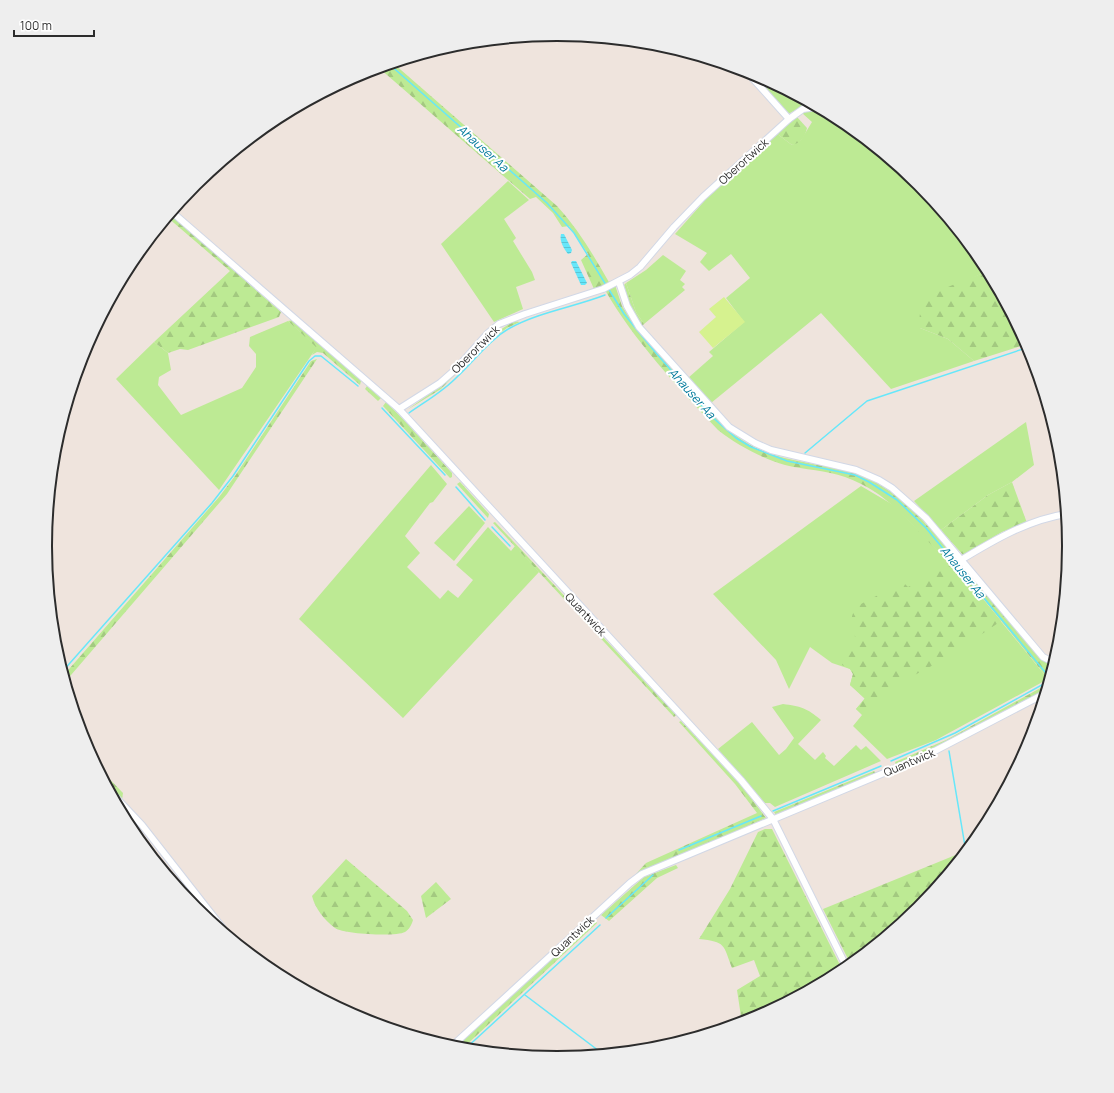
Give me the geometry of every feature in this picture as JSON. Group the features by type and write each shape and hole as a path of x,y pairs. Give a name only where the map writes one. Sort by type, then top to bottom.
{"street":[{"path":"755,81 789,119"},
{"name":"Oberortwick","path":"399,409 440,383 457,368 488,333 499,324 603,289 619,282 640,268 693,207 789,119 803,109 808,108"},
{"path":"175,215 399,409"},
{"path":"619,282 627,306 639,327 729,427 755,443 771,450 842,466 879,480 917,509 1043,657 1049,660"},
{"name":"Quantwick","path":"399,409 742,780 773,819 844,963"},
{"path":"961,560 987,544 1029,524 1061,515"},
{"name":"Quantwick","path":"457,1042 630,883 657,867 943,747 1039,698"},
{"path":"122,804 142,825 215,919"}],"green space":[{"path":"398,67 557,206 592,253 610,284 594,289 581,260 588,254 569,226 562,227 553,213 536,197 530,199 384,72"},
{"path":"764,86 781,93 804,106 788,114"},
{"path":"813,111 865,145 890,166 937,213 977,266 982,274 936,294 920,328 948,339 974,361 891,389 821,313 711,403 688,378 713,356 709,352 744,322 726,298 750,278 731,254 709,271 700,262 707,253 675,234 707,198 776,133 792,145 801,140 812,122 802,113"},
{"path":"797,117 807,128 802,139 798,143 792,145 776,133"},
{"path":"508,181 529,200 504,219 516,238 513,241 532,272 535,280 516,287 523,309 494,322 441,244"},
{"path":"174,217 281,312 279,317 188,350 180,349 168,353 154,342 230,271 171,220"},
{"path":"663,255 686,271 680,280 685,284 682,287 685,290 644,324 636,312 626,283 646,270"},
{"path":"982,273 995,294 1021,346 974,361 948,339 920,328 921,309 924,304 929,298 954,284"},
{"path":"626,283 636,312 644,324 642,326 630,305 624,285"},
{"path":"615,285 622,306 638,329 703,404 734,434 752,446 776,456 851,472 882,486 922,519 955,558 950,562 944,557 899,512 876,492 845,477 823,471 793,467 767,459 733,441 718,430 657,363 630,328 605,290"},
{"path":"724,297 745,322 713,348 699,332 716,317 709,309"},
{"path":"293,320 361,381 360,385 323,353 317,352 312,355 316,347 288,321"},
{"path":"288,321 317,347 219,490 116,379 154,342 168,353 171,370 159,377 158,385 181,415 242,388 256,367 256,354 249,346 250,337"},
{"path":"514,321 520,322 507,328 484,345 441,389 407,410 439,387 488,338"},
{"path":"317,359 227,494 69,677 67,671 219,497 235,476 311,361"},
{"path":"367,386 381,398 378,401 365,389"},
{"path":"386,402 452,473 452,477 450,478 383,406"},
{"path":"1026,422 1034,465 1012,482 988,495 941,530 914,501"},
{"path":"431,465 447,484 433,502 430,503 405,536 420,553 407,567 440,599 448,590 458,598 473,580 456,565 488,527 511,551 515,546 539,572 403,718 299,619"},
{"path":"460,482 489,514 488,518 457,484"},
{"path":"1012,482 1027,523 1002,532 963,555 941,530 988,495"},
{"path":"861,486 895,506 940,553 954,564 1045,676 1044,681 936,740 887,759 853,726 862,715 856,709 865,699 850,685 853,674 850,669 832,663 810,647 789,689 776,660 713,594"},
{"path":"469,506 485,523 454,561 434,543"},
{"path":"495,522 676,715 674,717 493,523"},
{"path":"960,560 1049,660 1045,676 955,564"},
{"path":"954,564 1001,621 950,656 898,684 877,699 862,714 856,709 865,698 850,685 853,674 850,669 842,665 852,649 855,640 852,618 855,610 859,605 903,582 908,587"},
{"path":"1042,687 1041,693 961,736 896,765 895,762 946,740"},
{"path":"783,704 803,708 821,720 798,744 815,760 823,752 826,756 825,758 834,766 856,745 861,750 866,746 881,761 775,807 770,803 765,803 718,749 752,722 779,755 786,749 794,738 772,707"},
{"path":"681,721 741,785 766,818 634,876 646,863 757,813 735,784 679,722"},
{"path":"874,771 876,773 776,815 774,812"},
{"path":"108,777 123,793 122,800 117,795"},
{"path":"765,829 772,829 840,965 781,1000 741,1017 737,990 760,976 754,960 732,968 725,949 719,943 699,939 730,889 758,832"},
{"path":"958,854 937,880 914,904 890,927 848,960 823,909"},
{"path":"346,859 407,911 413,920 410,927 405,932 400,934 381,935 348,932 335,928 324,918 315,905 312,896"},
{"path":"676,865 678,868 657,878 609,921 601,915 644,877"},
{"path":"436,882 451,899 426,918 421,896"},
{"path":"594,920 597,923 468,1044 460,1042"}],"water":[{"path":"561,234 564,234 572,250 571,253 568,254 561,242"},
{"path":"572,261 576,261 587,283 585,285 581,285 571,263"}],"waterway":[{"name":"Ahauser Aa","path":"394,68 547,203 574,233 606,285"},
{"name":"Ahauser Aa","path":"608,288 624,314 656,353 710,415 736,438 751,447 787,461 855,475 897,500 926,528 1046,673"},
{"path":"409,413 435,396 453,381 495,338 510,328 521,322 605,295"},
{"path":"805,453 867,401 1022,349"},
{"path":"66,667 212,503 233,476 309,361 315,356 321,356 358,386"},
{"path":"382,408 445,475"},
{"path":"456,487 485,520"},
{"path":"492,527 510,546"},
{"path":"891,761 955,733 1043,684"},
{"path":"949,751 965,844"},
{"path":"773,811 881,766"},
{"path":"679,850 761,816"},
{"path":"606,918 653,875"},
{"path":"470,1044 600,925"},
{"path":"525,995 598,1050"}]}
